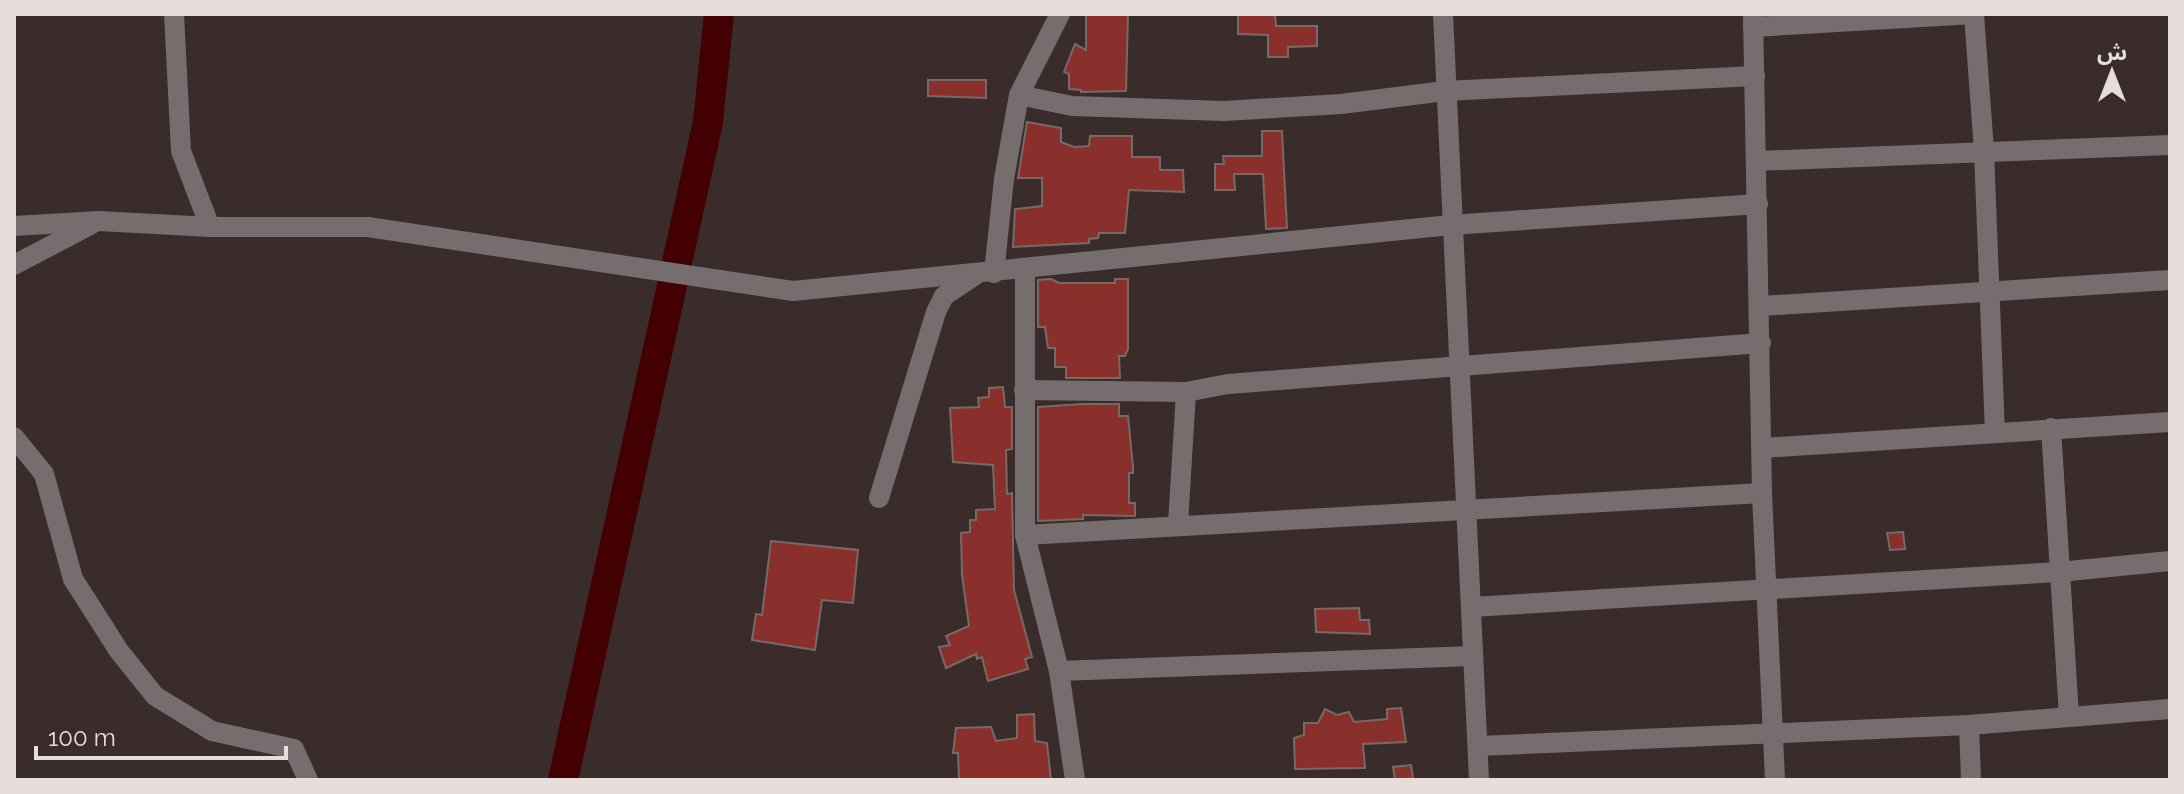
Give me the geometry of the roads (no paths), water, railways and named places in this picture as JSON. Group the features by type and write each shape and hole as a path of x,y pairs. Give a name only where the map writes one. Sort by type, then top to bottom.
{"street":[{"path":"174,14 181,151 210,227"},
{"path":"879,498 936,312 944,296 984,274 1019,95 1060,14"},
{"path":"1443,14 1479,780"},
{"path":"1775,780 1762,493 1761,306 1753,20 1974,14 1984,151 1995,433"},
{"path":"1019,95 1072,106 1224,111 1341,104 1445,91 1755,76"},
{"path":"1756,161 2170,145"},
{"path":"14,226 99,221 210,227 368,227 630,264 793,291 1451,225 1758,204"},
{"path":"14,265 99,221"},
{"path":"1025,268 1025,535 1059,671 1075,780"},
{"path":"1761,306 1990,294 2170,280"},
{"path":"1024,390 1186,392 1228,384 1761,343"},
{"path":"1178,524 1186,392"},
{"path":"1762,448 2170,422"},
{"path":"2051,428 2069,716"},
{"path":"14,437 44,474 73,579 119,651 155,696 212,731 294,749 308,780"},
{"path":"1025,535 1762,493"},
{"path":"1471,607 2059,572 2170,561"},
{"path":"1059,671 1473,656"},
{"path":"1479,746 1969,725 2170,709"},
{"path":"1969,725 1971,780"}],"waterway":[{"path":"563,780 708,122 719,14"}]}
